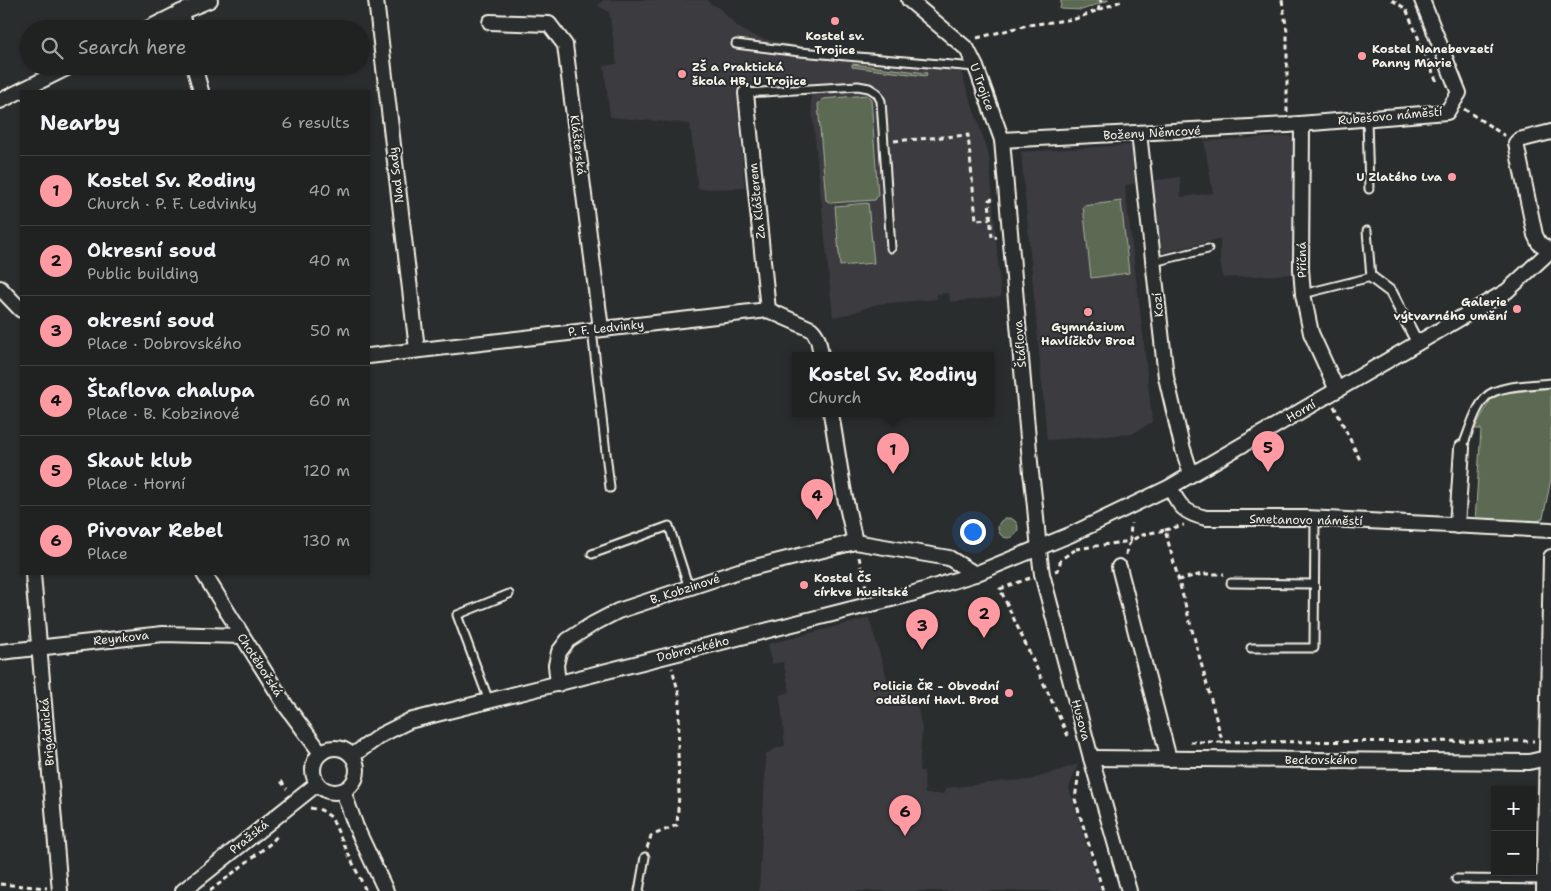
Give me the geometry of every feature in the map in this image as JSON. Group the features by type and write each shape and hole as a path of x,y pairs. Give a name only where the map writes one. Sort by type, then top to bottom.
{"street":[{"path":"165,20 210,0"},
{"name":"Nad Sady","path":"376,0 417,350"},
{"name":"U Trojice","path":"909,0 967,49 976,67 1002,140"},
{"name":"Rubešovo náměstí","path":"1302,124 1447,112 1458,93 1422,0"},
{"path":"181,12 183,20"},
{"name":"Klášterská","path":"490,22 549,24 565,45 597,330"},
{"path":"22,90 53,75"},
{"path":"196,75 200,90"},
{"path":"0,101 20,91"},
{"name":"Za Klášterem","path":"746,93 768,310"},
{"name":"Boženy Němcové","path":"1002,140 1302,124"},
{"name":"Příčná","path":"1302,124 1301,269 1303,294 1311,333 1338,390"},
{"path":"1550,251 1539,243 1535,235 1516,143 1520,140 1551,132"},
{"name":"Kozí","path":"1139,134 1166,377 1182,446 1191,474"},
{"name":"Štáflova","path":"1002,140 1031,473 1038,523 1038,548"},
{"name":"Horní","path":"1038,548 1072,534 1170,487 1418,344 1507,291 1550,251"},
{"path":"1371,277 1391,292 1418,344"},
{"path":"0,288 20,309"},
{"path":"768,310 816,333 820,352"},
{"name":"P. F. Ledvinky","path":"370,356 768,310"},
{"path":"832,417 844,493 855,542 949,558 975,574"},
{"path":"1457,526 1462,448"},
{"name":"Smetanovo náměstí","path":"1170,487 1183,509 1193,515 1206,518 1315,519 1551,530"},
{"name":"B. Kobzinové","path":"558,684 556,665 560,652 568,640 605,617 739,572 855,542"},
{"name":"Dobrovského","path":"352,756 381,735 409,721 949,583 1038,548"},
{"name":"Husova","path":"1038,548 1042,574 1129,891"},
{"path":"1544,885 1549,758 1548,684 1551,557"},
{"path":"1119,567 1169,759"},
{"name":"Brigádnická","path":"33,575 40,647 56,888"},
{"name":"Chotěbořská","path":"205,575 286,706 321,753"},
{"name":"Reynkova","path":"0,652 162,634 242,636"},
{"path":"337,748 352,756 356,765 356,776 351,785 343,791 328,792 317,784 312,770 315,760 321,753 328,749 337,748"},
{"name":"Beckovského","path":"1091,758 1529,762 1549,758"},
{"name":"Pražská","path":"183,891 317,784"},
{"path":"343,791 356,827 386,891"}],"lane":[{"path":"736,44 800,52 976,67"},
{"path":"746,93 858,86 869,88 877,93 881,101 885,142 891,248"},
{"path":"1367,119 1370,190"},
{"path":"1303,294 1371,277 1367,231"},
{"path":"1153,262 1208,248"},
{"path":"597,330 610,488"},
{"path":"1462,448 1479,406 1487,396 1503,389 1551,383"},
{"path":"1251,648 1314,648 1315,519"},
{"path":"592,554 669,526 689,588"},
{"path":"1231,583 1314,584"},
{"path":"489,701 457,616 509,594"},
{"path":"639,891 644,857"},
{"path":"1456,879 1544,885"}],"path":[{"path":"1098,11 1101,0"},
{"path":"960,43 1028,25 1075,19 1124,0"},
{"path":"1282,0 1287,31 1287,125"},
{"path":"1392,0 1406,9"},
{"path":"1454,102 1476,119 1516,143"},
{"path":"885,142 968,135 976,220 990,219"},
{"path":"996,199 989,200 992,238 1000,237"},
{"path":"1322,399 1327,406 1333,406 1361,462"},
{"path":"1119,567 1128,564 1126,548 1130,540 1131,523"},
{"path":"1068,736 1000,589 1058,570 1061,559 1076,549 1130,540 1136,536 1165,530 1226,759"},
{"path":"1072,534 1076,549"},
{"path":"855,542 870,604"},
{"path":"1178,580 1202,574 1231,574"},
{"path":"644,857 651,836 677,825 680,698 669,655"},
{"path":"1166,743 1524,742"},
{"path":"1079,772 1075,799 1103,891"},
{"path":"303,810 316,808 331,817 366,891"},
{"path":"0,884 44,889 56,888"}],"shaded area":[{"path":"603,0 708,0 709,3 718,7 738,27 749,34 768,40 810,48 810,57 913,64 961,72 989,155 1001,297 950,302 949,293 937,294 937,299 877,304 849,314 833,317 809,80 739,84 736,90 745,188 698,189 690,124 610,117 604,66 617,64 609,12 598,6"},
{"path":"1290,136 1294,140 1295,165 1293,274 1223,278 1220,261 1220,239 1163,253 1157,249 1149,181 1180,177 1181,197 1213,193 1204,141"},
{"name":"Gymnázium Havlíčkův Brod","path":"1130,145 1136,151 1139,183 1126,185 1125,189 1152,422 1132,434 1047,440 1021,152"},
{"path":"869,618 888,682 904,680 918,709 922,729 919,771 924,771 925,794 943,794 947,788 1030,780 1078,764 1069,788 1101,891 759,891 766,754 785,746 780,695 790,692 783,662 772,664 768,644"}],"green space":[{"path":"1061,0 1109,0 1082,10 1060,9"},
{"path":"852,64 927,73 926,76 852,67"},
{"path":"867,95 871,99 878,195 875,200 831,203 826,200 818,104 823,99"},
{"path":"1121,201 1129,273 1091,278 1083,206"},
{"path":"868,203 874,263 840,266 835,206"},
{"path":"1551,388 1551,479 1543,518 1535,523 1475,522 1481,429 1474,429 1496,394"},
{"path":"1008,518 1015,521 1018,528 1015,535 1008,538 1001,535 998,528 1001,521"}],"place":[{"name":"Kostel sv. Trojice","path":"835,21"},
{"name":"Kostel Nanebevzetí Panny Marie","path":"1362,56"},
{"name":"ZŠ a Praktická škola HB, U Trojice","path":"682,74"},
{"name":"U Zlatého Lva","path":"1452,177"},
{"name":"Galerie výtvarného umění","path":"1517,309"},
{"name":"Gymnázium Havlíčkův Brod","path":"1088,312"},
{"name":"Skaut klub","path":"1268,472"},
{"name":"Kostel Sv. Rodiny","path":"893,474"},
{"name":"Štaflova chalupa","path":"817,520"},
{"name":"Kostel ČS církve husitské","path":"804,585"},
{"name":"Okresní soud","path":"984,638"},
{"name":"okresní soud","path":"922,650"},
{"name":"Policie ČR - Obvodní oddělení Havl. Brod","path":"1009,693"},
{"name":"Pivovar Rebel","path":"905,836"}]}
